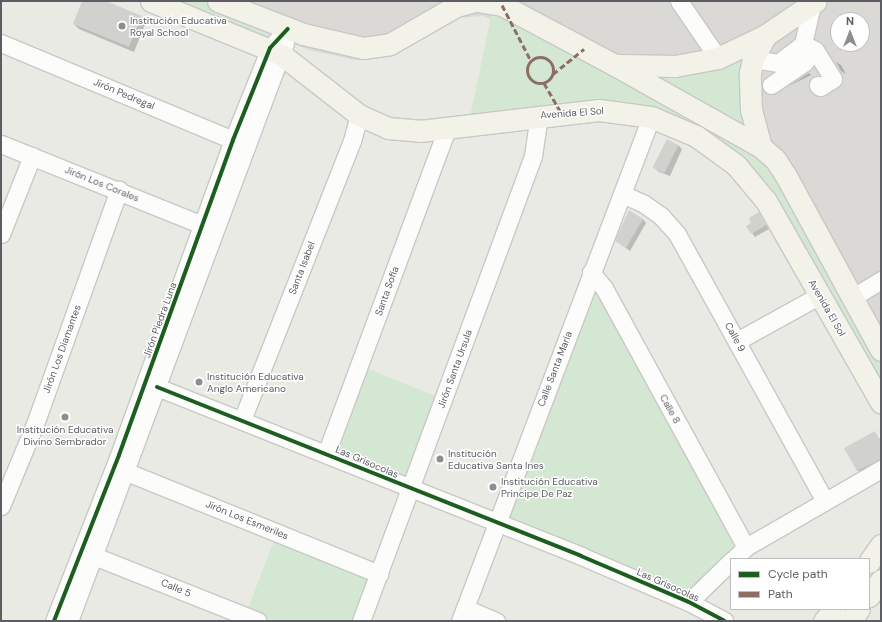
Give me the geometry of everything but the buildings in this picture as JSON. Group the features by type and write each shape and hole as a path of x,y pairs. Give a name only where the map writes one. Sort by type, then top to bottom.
{"main road":[{"name":"Avenida El Sol","path":"151,1 276,52 359,115 388,128 404,132 447,128 539,115 599,110 651,117 696,136 716,149 751,181 766,201 881,403"},
{"path":"225,2 288,29 344,46 378,48 390,44 456,6 476,1 502,5 613,64 761,148 775,159 786,176 881,350"},
{"path":"613,64 675,66 718,58 766,34 814,2"},
{"path":"761,148 750,97 753,59 766,34"},
{"path":"870,561 881,545"},
{"path":"870,595 881,580"},
{"path":"824,621 833,610"},
{"path":"850,621 858,610"}],"street":[{"path":"679,1 718,58"},
{"path":"803,44 815,50 833,79 820,87 812,74 803,44 814,2"},
{"name":"Jirón Piedra Luna","path":"69,621 94,556 120,469 203,225 240,143 276,52 288,29"},
{"name":"Jirón Pedregal","path":"1,43 240,143"},
{"path":"771,85 778,63 803,44"},
{"path":"753,59 778,63"},
{"path":"750,97 771,85 812,74"},
{"name":"Santa Isabel","path":"242,420 352,141 359,115"},
{"name":"Jirón Santa Ursula","path":"361,621 533,156 539,115"},
{"name":"Calle Santa María","path":"463,614 591,272 651,117"},
{"name":"Santa Sofia","path":"326,454 447,128"},
{"name":"Jirón Piedra Luna","path":"54,621 157,387 240,143"},
{"name":"Jirón Los Corales","path":"1,144 119,190 203,225"},
{"path":"1,234 32,156"},
{"name":"Jirón Los Diamantes","path":"1,506 34,424 119,190"},
{"name":"Calle 9","path":"622,194 644,204 661,216 677,234 825,501"},
{"name":"Calle 8","path":"591,272 604,288 746,547"},
{"path":"853,297 881,280"},
{"path":"737,341 820,295"},
{"name":"Las Grisocolas","path":"157,387 497,523 689,602 724,621"},
{"name":"Jirón Los Esmeriles","path":"120,469 379,574"},
{"path":"735,558 746,547 881,469"},
{"name":"Calle 5","path":"94,556 258,621"},
{"path":"689,602 730,563"},
{"path":"463,614 496,621"}],"shaded area":[{"path":"186,1 881,1 881,377 783,203 547,42 483,16 456,18 388,57 355,60 309,50"}],"green space":[{"path":"165,1 209,1 272,31 267,39"},
{"path":"492,11 752,149 778,178 881,362 881,394 768,195 666,116 470,117"},
{"path":"745,50 752,131 642,74"},
{"path":"592,292 600,293 740,547 684,593 509,520"},
{"path":"366,368 436,396 404,477 333,449"},
{"path":"275,538 369,575 352,621 272,621 247,611"}],"marked path":[{"path":"502,5 531,61"},
{"path":"553,74 584,49"},
{"path":"540,57 549,61 553,70 549,79 540,83 531,79 527,70 531,61 540,57"},
{"path":"544,83 561,113"}],"cycle path":[{"path":"54,621 119,455 233,140 270,48 288,29"},
{"path":"157,387 581,556 689,602 724,621"}],"place":[{"name":"Institución Educativa Royal School","path":"122,26"},
{"name":"Institución Educativa Anglo Americano","path":"199,382"},
{"name":"Institución Educativa Divino Sembrador","path":"65,417"},
{"name":"Institución Educativa Santa Ines","path":"440,459"},
{"name":"Institución Educativa Principe De Paz","path":"493,487"}]}
